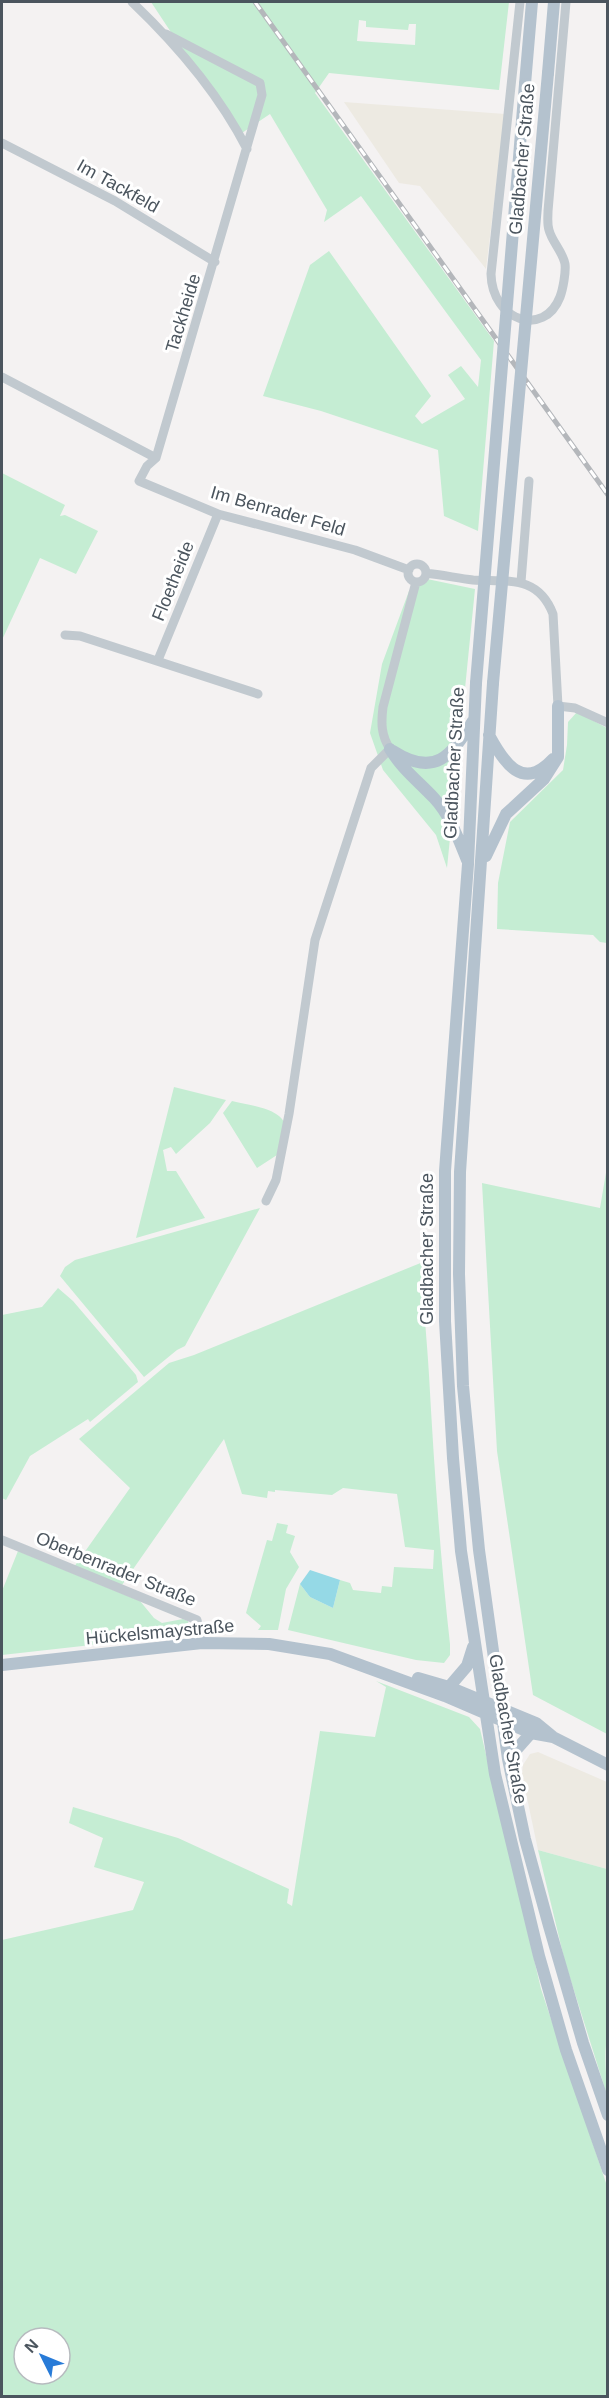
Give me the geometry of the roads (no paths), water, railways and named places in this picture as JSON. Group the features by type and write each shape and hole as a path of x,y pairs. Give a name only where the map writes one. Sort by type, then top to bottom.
{"main road":[{"name":"Gladbacher Straße","path":"532,2 476,683 468,864 448,1112 444,1274 453,1458 474,1643 495,1774 539,1956 566,2050 608,2170"},
{"name":"Gladbacher Straße","path":"554,2 489,735 460,1172 459,1274 463,1386 469,1458 508,1759 525,1839 549,1926 583,2043 608,2115"},
{"path":"482,866 506,814 544,779 558,758 560,748 558,706"},
{"path":"390,749 408,760 425,763 441,761 454,752 474,720"},
{"path":"489,735 500,756 512,769 519,772 528,773 542,769 560,748"},
{"path":"390,749 399,764 435,799 447,815 468,864"},
{"name":"Hückelsmaystraße","path":"2,1665 202,1643 269,1644 311,1649 390,1674 400,1681 484,1707 501,1708 536,1723 553,1737 608,1765"},
{"path":"449,1687 467,1666 474,1643"},
{"name":"Hückelsmaystraße","path":"390,1674 403,1674 449,1687 504,1721 531,1733 553,1737"},
{"path":"508,1759 531,1733"}],"street":[{"name":"Tackheide","path":"132,2 166,34 230,119 247,149"},
{"name":"Gladbacher Straße","path":"520,2 490,274 491,290 504,310 521,320 536,318 554,307 560,296 565,264 549,230 548,211 566,2"},
{"name":"Tackheide","path":"140,481 147,466 156,458 262,96 260,82 166,34"},
{"name":"Im Tackfeld","path":"2,143 115,201 215,262"},
{"path":"2,377 156,458"},
{"name":"Im Benrader Feld","path":"140,481 218,514 355,550 409,570"},
{"path":"521,582 529,481"},
{"name":"Floetheide","path":"158,660 218,514"},
{"path":"416,582 408,575 409,570 418,564 426,573 521,582 537,590 548,600 553,614 558,706 575,708 608,723"},
{"path":"416,582 424,579 426,573"},
{"path":"266,1201 276,1180 290,1114 315,940 368,776 379,756 390,749 383,739 381,723 383,707 416,582"},
{"path":"64,635 80,636 258,694"},
{"name":"Oberbenrader Straße","path":"2,1540 197,1620 202,1643"}],"water":[{"path":"310,1570 340,1580 333,1608 310,1597 300,1584"}],"railway":[{"path":"255,2 608,495"}]}
